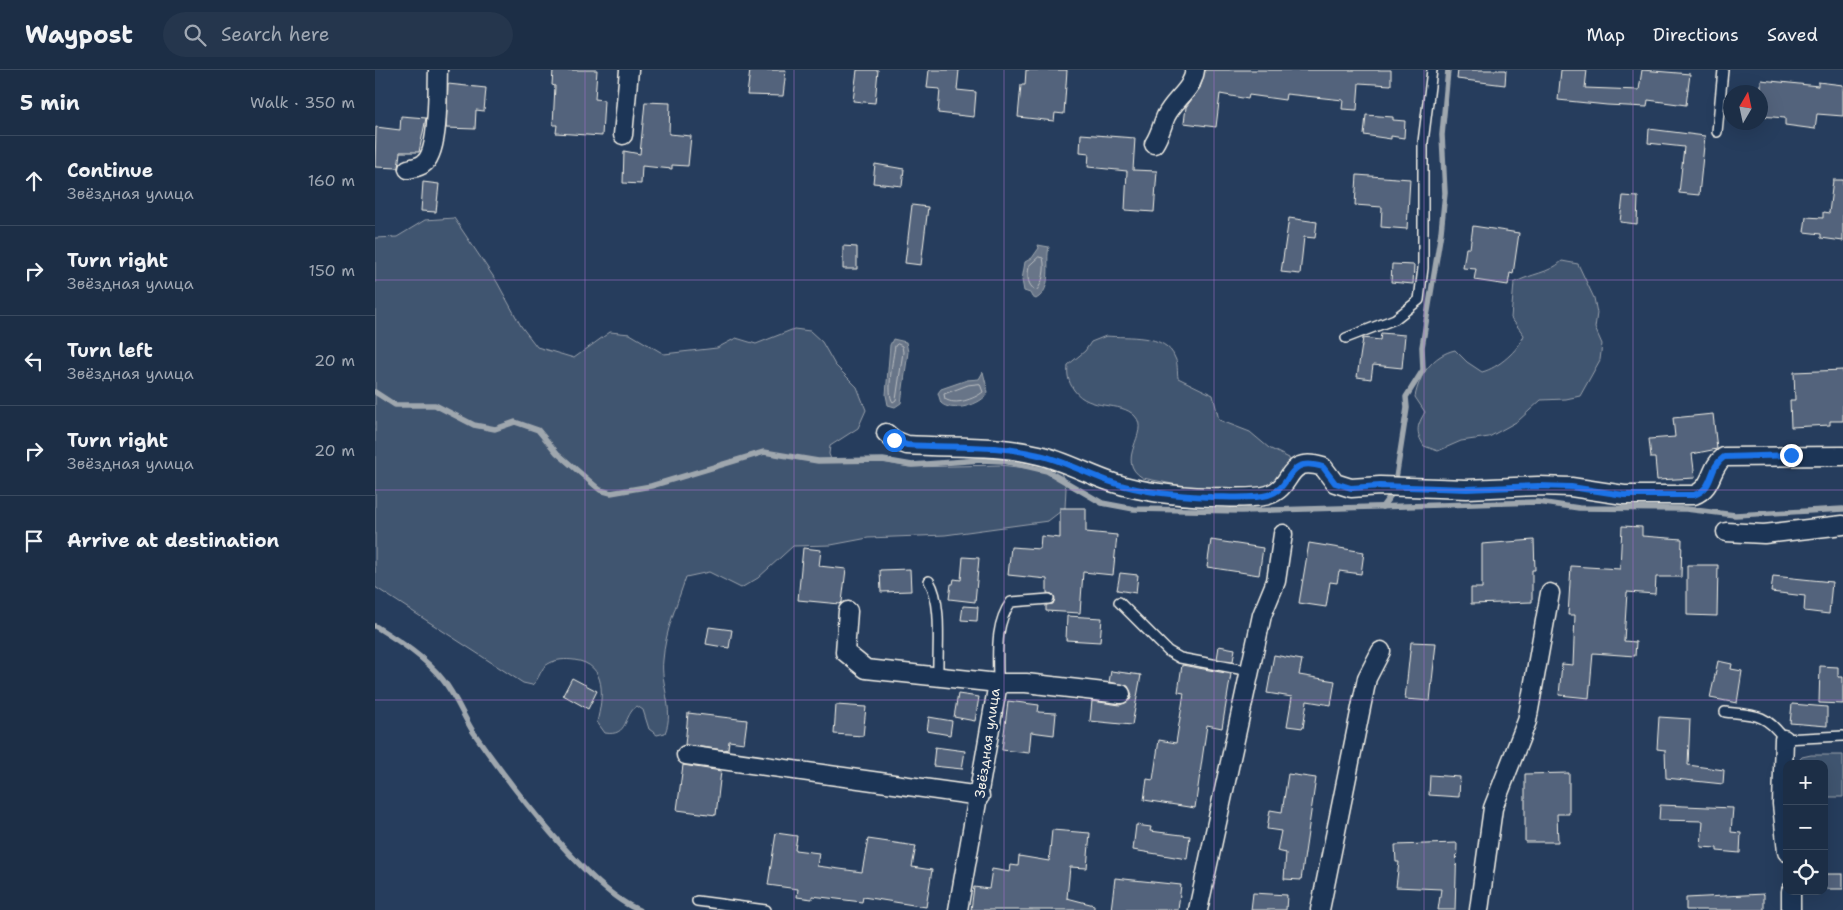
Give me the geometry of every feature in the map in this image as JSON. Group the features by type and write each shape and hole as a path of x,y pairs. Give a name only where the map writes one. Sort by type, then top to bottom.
{"street":[{"path":"408,169 423,165 430,156 434,140 438,70"},
{"path":"623,135 629,70"},
{"path":"1154,144 1174,103 1187,91 1194,80 1195,70"},
{"path":"886,433 894,440 907,445 999,447 1040,455 1113,483 1136,489 1164,494 1212,497 1267,496 1276,492 1295,468 1302,464 1323,467 1335,483 1351,488 1380,486 1467,489 1546,486 1571,487 1624,495 1694,495 1703,492 1709,485 1716,463 1724,457 1843,456"},
{"path":"1726,532 1764,534 1843,525"},
{"path":"1198,910 1262,615 1276,581 1283,534"},
{"path":"1479,910 1493,808 1527,720 1550,593"},
{"name":"Звёздная улица","path":"848,611 845,652 866,669 998,683 980,796 958,910"},
{"path":"1320,910 1367,678 1381,651"},
{"path":"998,683 1026,683 1121,694"},
{"path":"1784,739 1782,804 1787,850"},
{"path":"686,755 980,796"},
{"path":"1791,895 1791,910"}],"lane":[{"path":"1346,338 1395,319 1419,300 1423,268 1423,142 1432,70"},
{"path":"1717,132 1723,70"},
{"path":"929,581 934,589 936,602 938,677"},
{"path":"998,683 999,637 1002,614 1011,602 1049,599"},
{"path":"1119,602 1168,651 1181,658 1250,671"},
{"path":"1725,712 1763,716 1775,726 1784,739 1843,736"},
{"path":"697,901 766,910"}],"shaded area":[{"path":"454,218 497,282 521,326 537,347 574,358 610,332 630,334 664,354 717,348 736,338 756,344 794,329 810,331 822,342 835,365 857,387 866,410 858,428 830,446 829,454 832,462 872,460 909,467 1000,465 1026,468 1040,462 1052,463 1061,472 1066,488 1065,508 1048,521 945,535 868,538 831,545 793,546 758,578 741,588 709,572 686,577 672,618 664,650 663,678 668,706 668,724 665,733 657,735 649,729 643,710 637,706 629,715 622,729 618,732 605,733 597,722 601,703 601,684 593,668 585,663 574,660 554,661 545,666 532,685 523,683 375,587 375,238 397,237 425,220"},
{"path":"1562,261 1578,264 1594,298 1597,313 1595,328 1602,344 1600,360 1580,396 1566,399 1541,400 1518,421 1489,437 1461,441 1438,451 1424,446 1418,429 1425,412 1415,397 1420,381 1428,367 1440,356 1455,350 1467,362 1482,372 1495,367 1518,347 1524,335 1511,318 1514,283 1551,269"},
{"path":"1106,336 1145,338 1163,344 1170,350 1176,360 1178,378 1213,395 1219,420 1250,432 1269,448 1289,458 1293,480 1280,487 1202,490 1143,478 1135,471 1131,463 1139,430 1139,423 1135,416 1121,408 1088,401 1074,390 1068,378 1068,365 1085,351 1091,342"},
{"path":"1811,755 1843,755 1843,797 1828,797 1828,760 1799,760 1802,757"}],"water":[{"path":"1038,245 1049,247 1048,275 1042,295 1036,299 1030,293 1024,291 1022,280 1025,262 1032,258 1039,248"},
{"path":"893,339 906,342 908,352 901,403 895,407 888,405 886,395 890,345"},
{"path":"983,372 988,392 980,401 959,407 946,406 941,403 938,393 941,389 967,380 979,379"}],"building":[{"path":"553,70 597,70 595,99 604,100 602,136 556,133 557,125 553,125 555,86 552,85"},
{"path":"750,70 786,70 783,96 747,95"},
{"path":"857,70 878,70 875,103 853,101"},
{"path":"929,70 959,70 957,90 976,92 974,117 938,113 940,89 927,88"},
{"path":"1026,70 1067,70 1064,114 1055,113 1054,121 1018,117 1021,85 1025,85"},
{"path":"1205,70 1391,70 1391,85 1359,83 1357,110 1342,109 1343,100 1286,94 1285,100 1249,95 1248,99 1220,94 1216,127 1184,123 1186,107 1200,88"},
{"path":"1458,70 1506,70 1505,85 1457,79"},
{"path":"1561,70 1587,70 1585,88 1639,90 1642,70 1690,74 1686,105 1648,100 1647,107 1558,100"},
{"path":"1761,80 1818,86 1818,82 1843,85 1843,116 1817,114 1815,129 1785,125 1785,118 1768,117 1768,85 1761,85"},
{"path":"448,84 486,88 484,111 476,110 475,129 446,128"},
{"path":"645,102 670,103 669,134 691,136 688,166 672,165 672,169 642,166 641,184 623,183 624,151 640,154"},
{"path":"1366,115 1393,117 1393,120 1405,121 1404,138 1391,136 1391,139 1364,135"},
{"path":"401,116 426,118 419,152 400,152 398,168 375,167 376,127 400,130"},
{"path":"1649,129 1705,136 1699,195 1679,193 1684,147 1648,143"},
{"path":"1081,134 1135,138 1133,170 1157,171 1154,212 1125,210 1127,171 1088,167 1089,153 1080,152"},
{"path":"875,164 904,169 902,186 873,183"},
{"path":"1357,175 1410,179 1407,229 1381,227 1382,207 1355,205"},
{"path":"1833,180 1843,180 1843,241 1821,238 1821,234 1804,232 1806,217 1823,218 1823,212 1829,213"},
{"path":"423,182 439,184 436,212 421,211"},
{"path":"1623,196 1638,197 1637,224 1620,222"},
{"path":"912,205 928,207 921,265 905,263"},
{"path":"1289,218 1317,222 1315,238 1304,237 1300,274 1281,272"},
{"path":"1473,226 1519,233 1513,274 1510,273 1508,285 1474,280 1476,269 1463,268 1466,248 1470,248"},
{"path":"843,246 857,247 857,269 843,269"},
{"path":"1392,264 1414,265 1413,284 1391,282"},
{"path":"1381,333 1405,335 1402,368 1373,365 1371,379 1357,377 1363,338 1380,340"},
{"path":"1843,370 1843,421 1830,421 1830,425 1791,427 1790,400 1795,400 1794,372"},
{"path":"1713,414 1717,449 1692,454 1695,478 1657,480 1655,458 1651,458 1649,439 1675,437 1673,418"},
{"path":"1060,508 1086,508 1086,532 1117,535 1113,575 1083,572 1080,613 1046,611 1046,605 1053,604 1055,599 1052,594 1047,593 1047,579 1008,575 1011,547 1040,549 1041,536 1060,538"},
{"path":"1622,526 1642,527 1642,536 1682,539 1681,577 1656,577 1655,594 1627,592 1624,641 1636,642 1635,656 1593,653 1589,698 1559,695 1562,664 1573,665 1575,615 1568,615 1571,566 1620,569"},
{"path":"1211,540 1263,548 1259,575 1207,567"},
{"path":"1534,540 1535,570 1532,570 1532,602 1471,604 1471,588 1482,588 1482,544"},
{"path":"1309,543 1364,552 1361,574 1339,571 1337,583 1330,582 1326,607 1299,603"},
{"path":"803,548 821,550 819,566 846,569 842,602 840,604 798,600"},
{"path":"963,557 979,558 975,602 949,599 951,584 953,584 954,579 961,580"},
{"path":"1687,565 1718,565 1717,616 1687,615"},
{"path":"910,569 911,591 881,592 880,570"},
{"path":"1120,573 1138,575 1136,593 1117,590"},
{"path":"1773,576 1832,582 1829,614 1804,611 1805,596 1771,592"},
{"path":"963,606 978,607 977,621 961,620"},
{"path":"1067,616 1102,618 1100,642 1066,640"},
{"path":"709,627 732,630 729,648 706,644"},
{"path":"1411,642 1436,643 1430,701 1405,699"},
{"path":"1219,646 1235,649 1233,661 1217,659"},
{"path":"1274,655 1302,660 1299,675 1335,681 1331,705 1307,701 1303,728 1287,726 1292,697 1267,693"},
{"path":"1718,661 1732,664 1731,669 1742,671 1737,703 1710,698"},
{"path":"1182,665 1231,674 1222,728 1207,725 1195,808 1144,800 1147,779 1153,780 1159,740 1176,743 1184,693 1178,692"},
{"path":"1820,666 1838,667 1838,677 1843,677 1843,704 1819,703"},
{"path":"1111,671 1141,675 1132,725 1090,721 1092,701 1120,705 1130,700 1132,695 1128,686 1109,682"},
{"path":"572,678 597,691 588,709 563,695"},
{"path":"958,694 979,697 975,721 954,717"},
{"path":"1008,701 1039,705 1038,712 1056,713 1054,735 1031,732 1029,753 1002,750"},
{"path":"1792,704 1827,707 1827,726 1790,723"},
{"path":"836,705 866,707 863,736 834,734"},
{"path":"688,713 747,720 744,743 729,741 728,749 724,750 685,745"},
{"path":"929,717 952,721 950,735 927,731"},
{"path":"1659,717 1690,719 1688,765 1724,770 1723,784 1666,778 1665,750 1657,749"},
{"path":"935,747 965,751 962,769 933,766"},
{"path":"683,765 721,771 716,815 677,810"},
{"path":"1569,773 1569,814 1557,814 1558,842 1525,842 1525,774"},
{"path":"1288,774 1316,778 1301,880 1284,879 1286,853 1277,851 1281,831 1267,829 1270,810 1282,812"},
{"path":"1430,775 1460,777 1459,797 1429,795"},
{"path":"1660,805 1733,808 1731,832 1741,833 1740,853 1717,851 1717,848 1701,847 1703,821 1659,820"},
{"path":"1136,825 1151,827 1150,831 1190,836 1187,859 1133,850"},
{"path":"1052,830 1090,833 1087,868 1070,867 1067,898 1094,905 1094,910 971,910 974,887 989,889 992,869 1010,872 1011,865 1018,866 1019,856 1049,861"},
{"path":"776,833 797,836 795,850 819,853 817,866 862,872 868,839 916,846 912,867 932,870 926,907 863,897 862,902 812,896 812,899 797,897 798,889 768,885"},
{"path":"1457,843 1455,910 1438,910 1441,889 1396,887 1399,862 1396,862 1395,845"},
{"path":"1828,874 1843,874 1843,889 1828,889"},
{"path":"1115,878 1181,885 1178,910 1111,910"},
{"path":"1253,893 1287,895 1286,910 1251,910"},
{"path":"1764,894 1764,910 1686,910 1686,898"}],"waterway":[{"path":"1396,478 1407,408 1406,397 1423,370 1422,347 1441,232 1445,193 1442,135 1448,70"},
{"path":"375,392 395,405 435,405 474,425 495,429 515,422 538,430 557,453 600,490 611,493 651,486 764,452 818,461 883,460 912,465 981,460 1004,461 1047,471 1102,503 1134,509 1241,511 1538,502 1579,508 1686,509 1735,515 1843,509"},
{"path":"1382,507 1394,491"},
{"path":"375,626 411,650 436,672 452,693 474,733 488,753 550,832 597,881 619,899 639,910"}],"route":[{"path":"894,440 907,445 930,447 999,447 1040,455 1113,483 1136,489 1164,494 1212,497 1267,496 1276,492 1295,468 1302,464 1313,464 1323,467 1335,483 1351,488 1380,486 1467,489 1538,486 1571,487 1624,495 1694,495 1703,492 1709,485 1716,463 1724,457 1791,455"}]}
